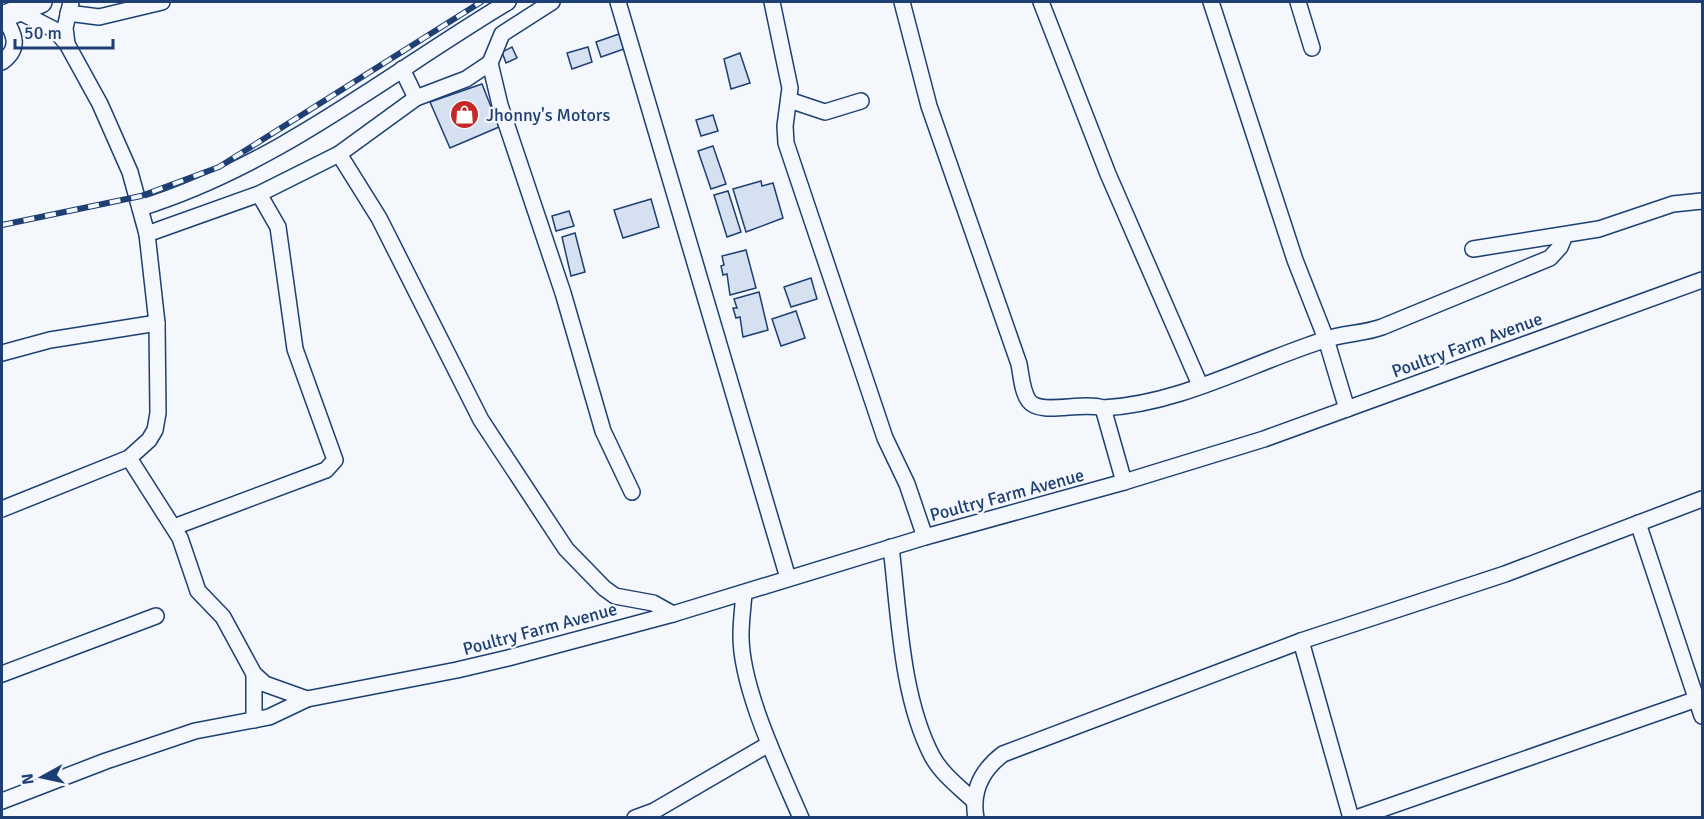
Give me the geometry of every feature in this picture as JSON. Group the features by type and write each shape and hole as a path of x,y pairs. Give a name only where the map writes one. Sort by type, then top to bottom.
{"highway":[{"path":"8,15 41,2"}],"street":[{"path":"67,44 69,7 99,17 162,2"},
{"path":"140,208 244,168 331,118 402,69 508,2 520,21"},
{"path":"147,234 259,194 339,154 416,98 466,79 490,63 502,34 552,2"},
{"path":"618,2 788,578"},
{"path":"772,2 787,67 789,100 785,126 786,142 885,438 907,484 925,537"},
{"path":"902,2 929,106 1019,364 1029,401 1037,408 1047,409 1082,404 1103,408 1148,402 1326,339 1363,334 1518,273 1550,258 1560,247 1565,235"},
{"path":"1041,2 1108,174 1200,385"},
{"path":"1212,2 1295,260 1326,339 1347,410"},
{"path":"1298,2 1312,48"},
{"path":"2,509 129,458 149,440 155,430 158,413 157,323 147,234 121,146 67,44 55,30 8,15"},
{"path":"2,62 12,53 15,44 15,34 8,15"},
{"path":"490,63 500,105 563,293 603,431 632,492"},
{"path":"402,69 416,98"},
{"path":"789,100 825,112 861,101"},
{"path":"339,154 379,218 481,420 566,549 604,588 615,596 652,603 673,614"},
{"path":"174,528 327,470 335,460 295,349 278,228 259,194"},
{"path":"1473,249 1599,229 1673,204 1702,201"},
{"name":"Poultry Farm Avenue","path":"307,699 458,670 673,614 925,537 1124,482 1264,439 1347,410 1702,280"},
{"path":"2,353 50,340 157,323"},
{"path":"1103,408 1124,482"},
{"path":"129,458 174,528 198,591 223,617 254,674 265,684 307,699"},
{"path":"976,818 973,800 981,778 990,764 1003,754 1300,641 1505,574 1702,500"},
{"path":"1638,523 1702,716"},
{"path":"891,547 910,690 920,729 933,758 973,800"},
{"path":"744,593 740,636 746,669 769,744 801,818"},
{"path":"2,674 156,616"},
{"path":"1300,641 1351,818"},
{"path":"254,674 254,720"},
{"path":"2,801 106,761 195,731 254,720 288,710 307,699"},
{"path":"1356,818 1697,699"},
{"path":"636,818 769,744"}],"building":[{"path":"619,34 624,49 601,57 596,42"},
{"path":"512,47 517,58 506,63 502,52"},
{"path":"588,47 592,62 572,69 567,53"},
{"path":"740,53 750,83 731,89 724,59"},
{"name":"Jhonny's Motors","path":"482,84 499,127 450,148 430,102"},
{"path":"713,115 718,131 701,136 696,120"},
{"path":"713,146 726,184 711,189 698,151"},
{"path":"761,181 762,186 773,183 783,218 746,232 733,189"},
{"path":"728,191 741,232 727,237 714,195"},
{"path":"651,199 659,227 623,238 614,210"},
{"path":"569,211 574,226 556,231 552,216"},
{"path":"575,233 585,272 571,276 562,237"},
{"path":"746,250 756,288 730,295 727,274 723,275 721,266 724,265 722,256"},
{"path":"811,278 817,299 791,307 784,287"},
{"path":"759,292 768,330 743,337 740,317 736,318 733,308 737,308 734,299"},
{"path":"796,311 805,338 781,346 772,319"}],"railway":[{"path":"2,225 141,196 219,167 481,2"}],"place":[{"name":"Jhonny's Motors","path":"465,115"}]}
